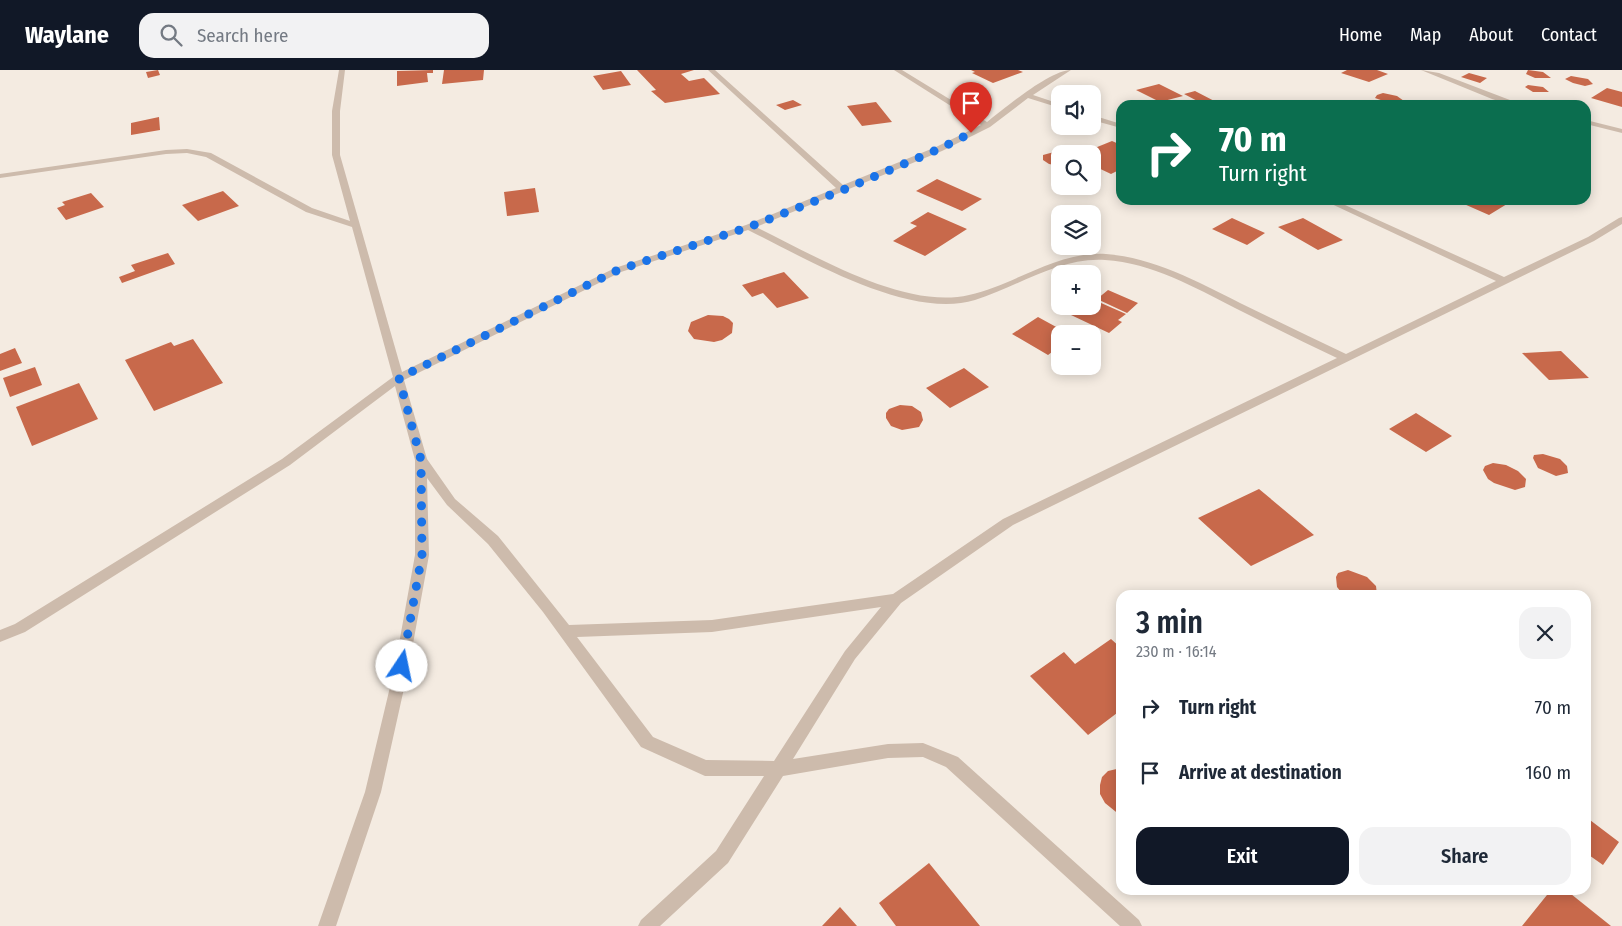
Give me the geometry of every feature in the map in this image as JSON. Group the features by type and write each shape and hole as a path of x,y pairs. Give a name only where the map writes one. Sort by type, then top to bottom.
{"street":[{"path":"327,926 373,792 402,666 422,555 421,460 336,155 336,111 342,70"},
{"path":"711,70 843,190"},
{"path":"897,70 987,125"},
{"path":"0,636 20,628 286,462 399,378 618,270 749,227 939,149 987,125 1027,95 1068,70"},
{"path":"1424,70 1458,82 1484,95 1502,100"},
{"path":"1027,95 1051,103"},
{"path":"1101,120 1116,124"},
{"path":"1591,123 1622,131"},
{"path":"0,176 166,152 187,151 208,155 308,210 357,226"},
{"path":"1338,205 1504,281"},
{"path":"647,926 722,857 850,655 896,599 1008,522 1591,239 1622,220"},
{"path":"749,227 867,283 912,298 940,302 969,299 1084,257 1129,260 1172,273 1346,358"},
{"path":"421,460 451,502 493,540 566,632 647,742 705,768 777,769 888,751 923,750 952,762 1133,926"},
{"path":"566,632 712,626 896,599"}],"building":[{"path":"158,70 160,75 148,78 146,72"},
{"path":"433,70 433,73 427,73 428,82 397,86 397,71"},
{"path":"444,70 484,70 483,80 442,84"},
{"path":"637,70 694,70 681,74 689,81 704,78 720,94 665,103 651,91 656,90"},
{"path":"971,70 1018,70 1023,72 993,83 972,73 975,72"},
{"path":"1347,70 1377,70 1388,74 1369,82 1341,73"},
{"path":"1528,70 1543,72 1551,78 1535,78 1526,74"},
{"path":"621,71 631,85 603,90 593,76"},
{"path":"1469,73 1487,78 1480,83 1461,77"},
{"path":"1571,76 1588,79 1593,84 1585,86 1565,79"},
{"path":"1159,84 1183,96 1168,100 1156,100 1136,90"},
{"path":"1528,85 1543,87 1549,92 1533,92 1525,87"},
{"path":"1607,88 1622,92 1622,107 1591,98"},
{"path":"1195,91 1212,100 1195,100 1184,94"},
{"path":"1383,93 1397,96 1403,100 1381,100 1375,98"},
{"path":"793,100 802,105 785,110 776,105"},
{"path":"876,102 892,122 862,126 847,106"},
{"path":"159,117 160,130 131,135 131,123"},
{"path":"1112,141 1116,143 1116,172 1111,174 1101,169 1101,145"},
{"path":"1051,153 1051,164 1043,160 1043,155"},
{"path":"937,179 982,199 962,211 916,191"},
{"path":"535,188 539,212 507,216 504,192"},
{"path":"223,191 239,206 198,221 182,205"},
{"path":"91,193 104,207 66,220 57,208 65,205 62,202"},
{"path":"1466,205 1505,205 1489,215"},
{"path":"928,212 967,229 925,256 893,241 917,226 910,223"},
{"path":"1232,218 1265,233 1247,245 1212,229"},
{"path":"1303,218 1343,240 1318,250 1278,227"},
{"path":"168,253 175,264 122,283 119,277 135,271 131,265"},
{"path":"784,272 809,298 777,308 763,293 752,297 742,285"},
{"path":"1108,290 1138,303 1127,313 1101,301 1101,296"},
{"path":"1101,303 1126,314 1118,320 1122,322 1109,333 1101,329 1101,325 1092,325 1071,315 1101,315"},
{"path":"708,315 723,316 729,319 733,323 732,333 722,340 714,342 694,339 688,331 691,322"},
{"path":"1038,317 1053,325 1051,325 1051,353 1048,355 1012,334"},
{"path":"193,339 223,383 154,411 125,360 171,342 174,346"},
{"path":"15,348 22,363 0,371 0,354"},
{"path":"1561,351 1589,378 1549,380 1522,353"},
{"path":"35,367 42,385 10,397 3,378"},
{"path":"964,368 989,387 950,408 926,388"},
{"path":"79,383 98,419 32,446 16,407"},
{"path":"900,405 912,406 921,412 923,420 919,427 902,430 891,426 886,418 886,413 889,409"},
{"path":"1416,413 1452,436 1426,452 1389,429"},
{"path":"1543,454 1560,459 1567,466 1568,473 1556,476 1538,468 1533,458 1534,455"},
{"path":"1493,463 1506,465 1518,471 1526,479 1525,487 1515,490 1488,479 1483,470 1485,466"},
{"path":"1259,489 1314,535 1251,566 1198,518"},
{"path":"1348,570 1367,577 1376,586 1376,590 1339,590 1337,587 1336,577 1338,573"},
{"path":"1111,639 1116,644 1116,714 1088,735 1030,676 1064,652 1075,664"},
{"path":"1116,769 1116,812 1105,803 1100,794 1102,777 1108,771"},
{"path":"1591,821 1619,842 1603,865 1591,857"},
{"path":"929,863 980,926 896,926 879,903"},
{"path":"1547,895 1572,895 1611,926 1522,926"},
{"path":"840,907 857,926 822,926"}],"route":[{"path":"402,666 422,555 421,460 399,378 618,270 749,227 843,190 939,149 971,133"}]}
